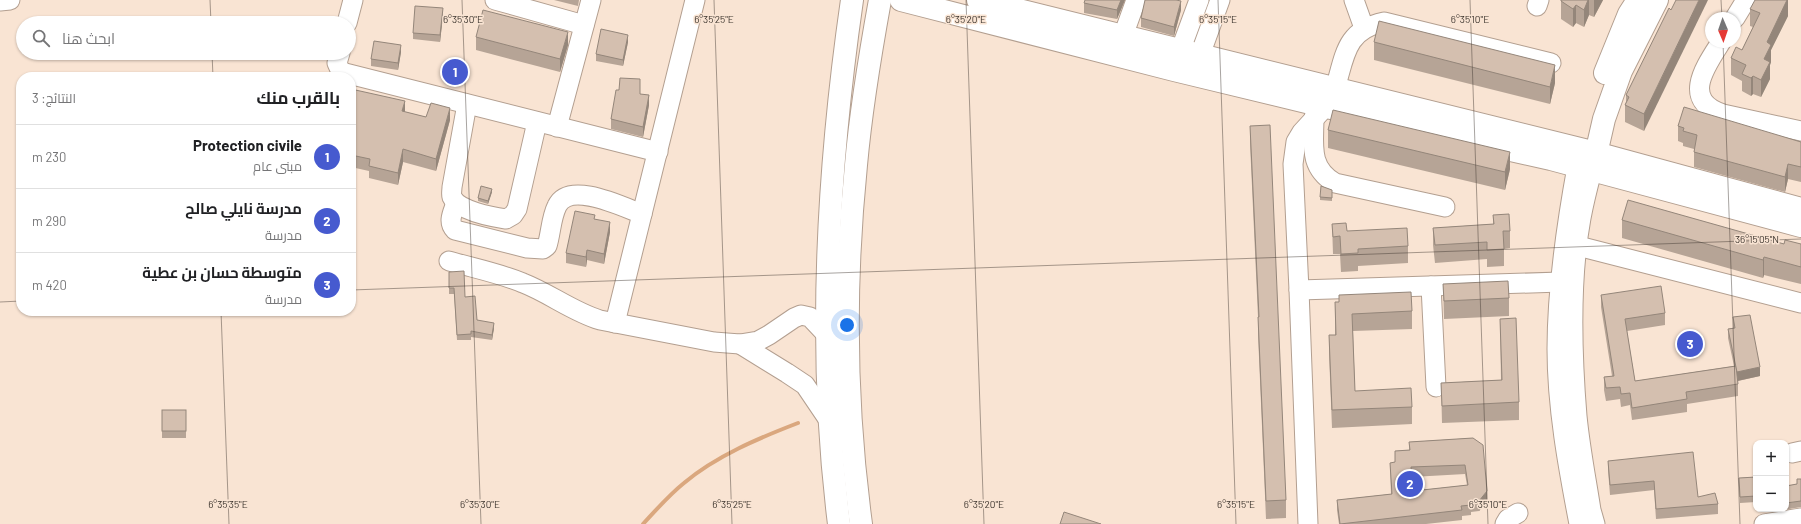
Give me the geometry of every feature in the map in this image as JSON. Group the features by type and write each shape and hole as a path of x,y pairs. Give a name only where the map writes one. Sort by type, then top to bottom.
{"main road":[{"path":"839,524 830,422 827,335 828,248 833,161 841,74 852,0"},
{"path":"861,524 851,421 848,336 850,250 856,164 866,80 880,0"},
{"path":"901,0 1187,63 1325,104 1422,130 1551,159 1586,160 1801,209"},
{"path":"978,0 1124,36 1187,63"},
{"path":"1586,160 1605,73 1629,14 1638,0"},
{"path":"1586,160 1604,119 1621,72 1657,0"},
{"path":"1586,160 1801,226"}],"street":[{"path":"0,2 10,0"},
{"path":"349,16 353,0"},
{"path":"495,0 584,25"},
{"path":"557,127 591,0"},
{"path":"615,323 695,0"},
{"path":"1124,36 1136,0"},
{"path":"1187,63 1198,0"},
{"path":"1187,63 1220,0"},
{"path":"1354,0 1364,28"},
{"path":"1739,12 1746,0"},
{"path":"1446,207 1344,185 1327,178 1318,168 1314,155 1325,104 1349,44 1357,33 1364,28 1384,22 1551,62"},
{"path":"1717,48 1700,78 1699,88 1701,97 1706,105 1714,111 1723,114 1801,131"},
{"path":"338,60 337,63 341,72"},
{"path":"356,76 658,152"},
{"path":"467,104 452,187 452,196 456,203 462,207 492,217 506,219 513,215 517,209 537,122"},
{"path":"1308,524 1294,154 1296,142 1299,137 1325,104"},
{"path":"1586,160 1574,287 1574,332 1577,416 1591,510 1595,524"},
{"path":"1578,524 1560,400 1557,349 1562,261 1586,160"},
{"path":"456,203 450,220 451,226 455,230 527,248 543,249 548,246 557,206 565,196 575,194 597,198 642,214"},
{"path":"1578,246 1801,303"},
{"path":"449,261 522,282 574,308 586,316 615,323 714,342 740,344 758,341 770,335 794,318 801,316 810,317 827,335"},
{"path":"1300,290 1560,282"},
{"path":"1431,286 1436,387"},
{"path":"740,344 805,385 830,422"},
{"path":"1764,524 1801,518"}],"building":[{"path":"1085,0 1121,0 1117,10 1084,3"},
{"path":"1145,0 1181,1 1174,27 1141,18"},
{"path":"1561,0 1588,0 1584,10 1576,5 1573,9"},
{"path":"1676,0 1699,0 1644,114 1625,105 1629,97 1626,95 1669,8 1671,10"},
{"path":"1755,0 1787,0 1767,42 1771,45 1764,59 1770,62 1761,80 1753,76 1751,78 1742,74 1746,65 1731,58 1736,48 1742,50 1760,13 1750,9"},
{"path":"415,6 443,8 440,35 413,33"},
{"path":"483,10 568,32 560,59 476,37"},
{"path":"1379,21 1555,65 1550,87 1374,42"},
{"path":"601,29 628,35 623,60 596,54"},
{"path":"374,41 401,45 398,63 371,59"},
{"path":"620,78 640,79 640,94 649,95 643,127 611,119 616,90 619,90"},
{"path":"356,90 405,101 402,111 426,117 431,103 450,108 436,159 403,149 398,173 369,166 370,159 356,156"},
{"path":"1684,107 1801,142 1801,167 1788,164 1785,177 1694,152 1697,135 1683,131 1684,128 1678,126"},
{"path":"1333,110 1510,152 1505,172 1328,130"},
{"path":"1270,125 1286,500 1266,501 1250,126"},
{"path":"481,186 492,189 488,201 478,198"},
{"path":"1321,186 1332,190 1332,198 1320,197"},
{"path":"1628,200 1784,244 1785,240 1801,244 1801,267 1764,257 1763,260 1622,220"},
{"path":"575,211 595,215 594,219 610,222 604,254 587,250 586,257 566,253"},
{"path":"1509,214 1510,231 1503,231 1504,249 1487,250 1487,242 1435,245 1433,228 1494,224 1493,215"},
{"path":"1346,223 1347,231 1407,228 1408,246 1358,249 1358,253 1341,254 1340,236 1333,237 1332,224"},
{"path":"464,271 465,297 475,296 477,320 494,323 492,335 471,331 471,334 457,335 454,288 449,288 449,272"},
{"path":"1508,281 1509,298 1444,301 1443,284"},
{"path":"1661,286 1665,313 1625,319 1635,381 1736,366 1738,384 1686,392 1687,399 1632,408 1630,393 1621,394 1620,387 1606,388 1604,377 1614,376 1601,295"},
{"path":"1411,292 1412,311 1352,314 1355,391 1411,388 1412,407 1332,410 1329,335 1336,335 1335,302 1339,302 1339,295"},
{"path":"1750,315 1760,367 1737,372 1728,329 1735,328 1733,317"},
{"path":"1516,318 1519,402 1442,406 1441,383 1502,380 1500,319"},
{"path":"162,410 186,410 186,431 162,431"},
{"path":"1473,438 1483,445 1487,491 1479,501 1470,502 1471,505 1461,506 1462,510 1340,524 1337,500 1392,494 1390,463 1395,462 1395,451 1410,450 1409,442","holes":["1465,465 1468,485 1413,491 1411,467"]},
{"path":"1693,452 1698,497 1715,493 1718,504 1656,509 1654,481 1610,485 1608,461"},
{"path":"1753,477 1753,496 1740,497 1739,478"},
{"path":"1797,479 1801,479 1801,501 1789,503 1789,485 1797,484"},
{"path":"1064,512 1101,524 1060,524"}],"waterway":[{"path":"643,524 678,488 696,473 738,448 798,423"}],"place":[{"name":"Protection civile","path":"455,72"},
{"name":"متوسطة حسان بن عطية","path":"1690,344"},
{"name":"مدرسة نايلي صالح","path":"1410,484"}]}
